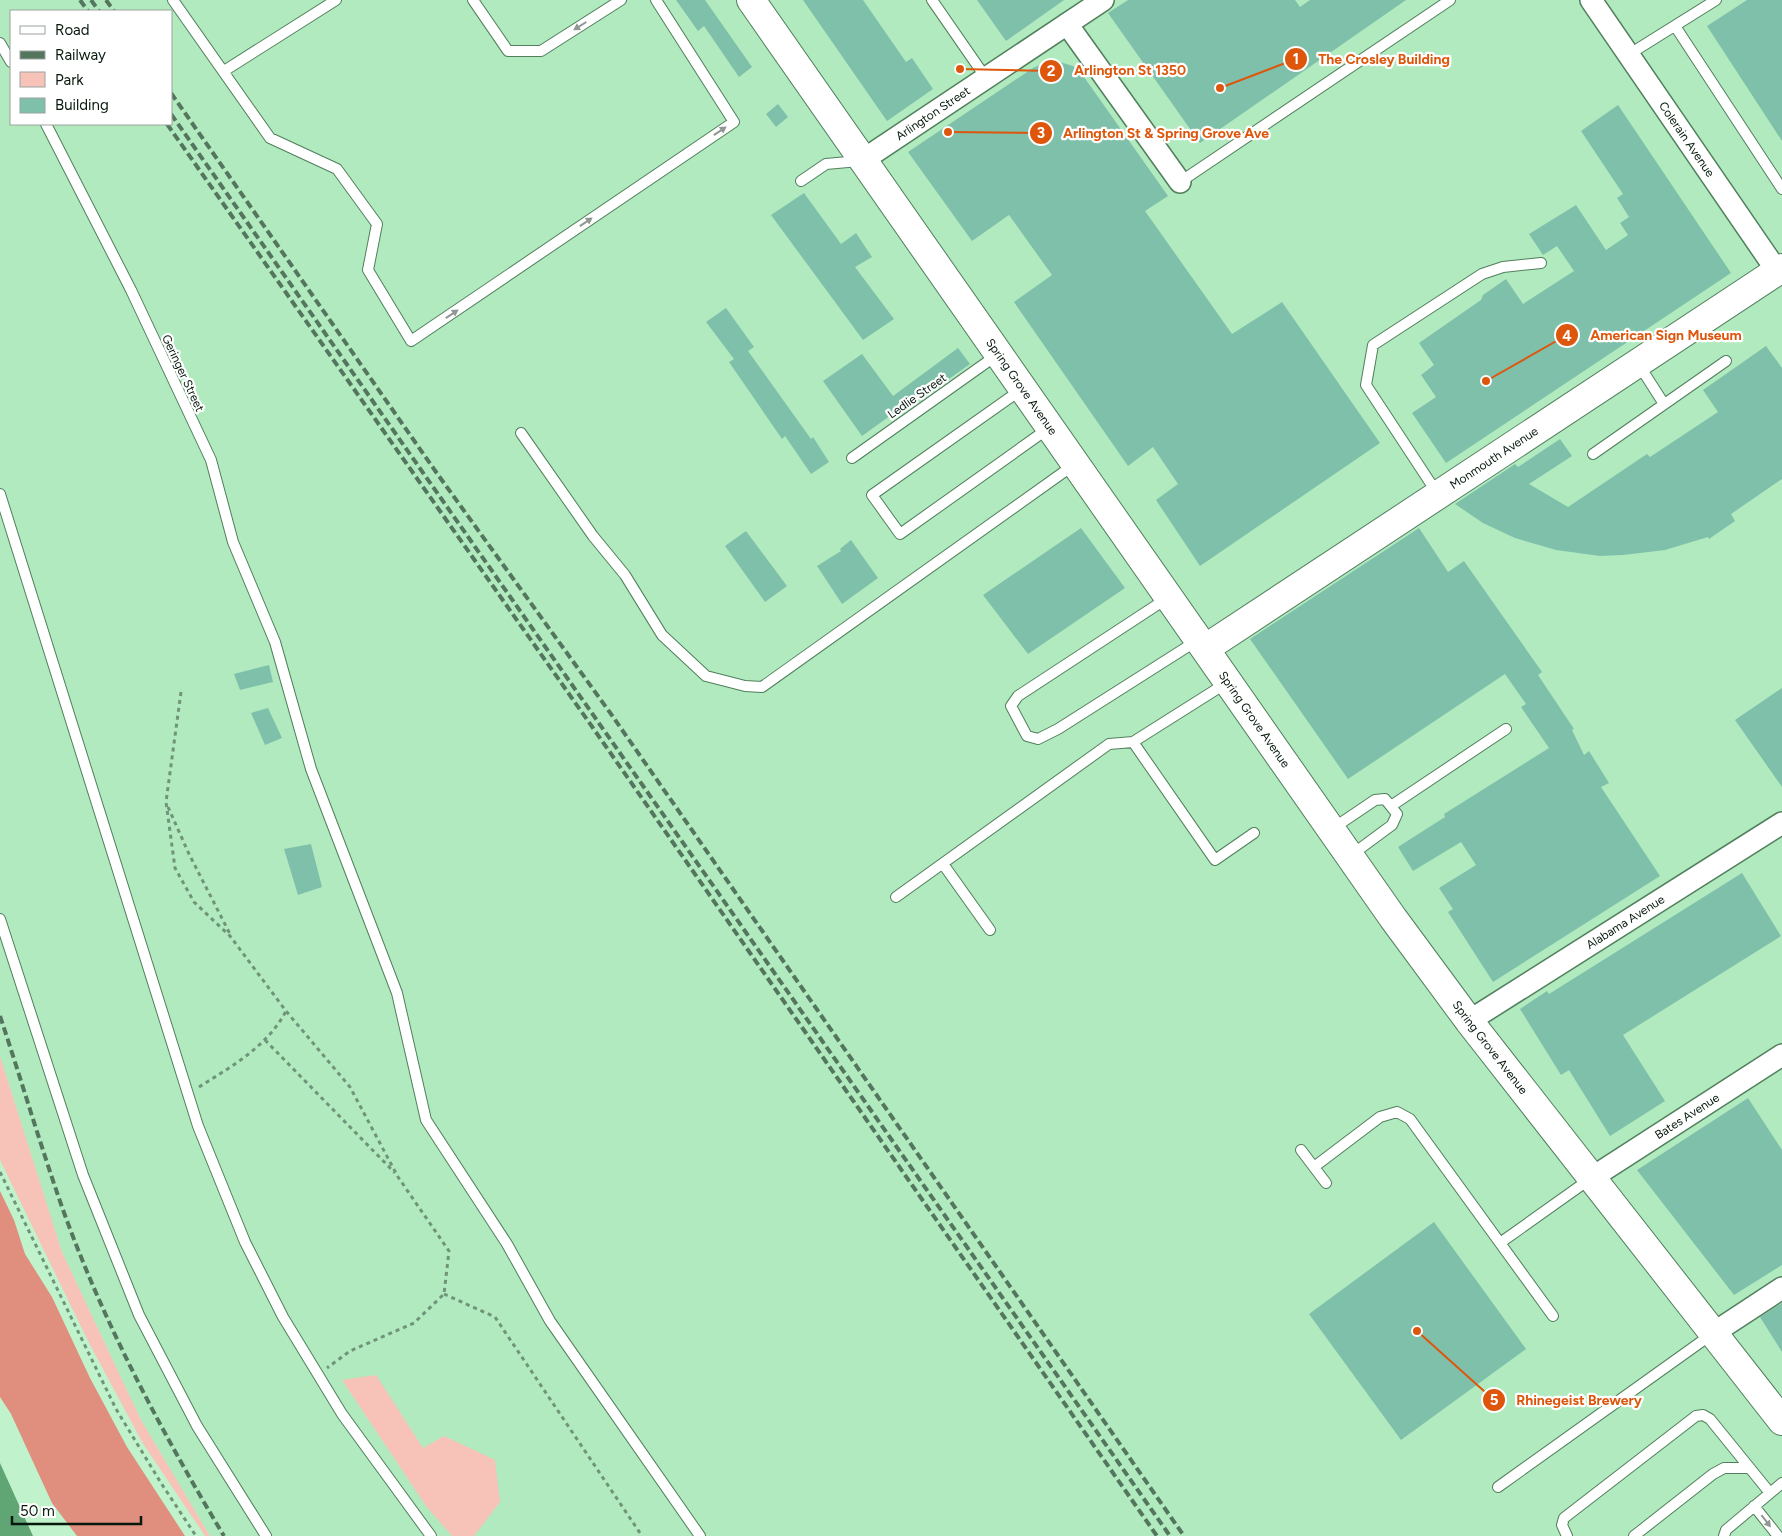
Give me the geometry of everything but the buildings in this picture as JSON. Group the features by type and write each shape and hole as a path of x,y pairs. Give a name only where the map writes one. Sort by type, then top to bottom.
{"main road":[{"name":"Spring Grove Avenue","path":"750,0 1350,856 1469,1020 1593,1177 1712,1334 1782,1421"},
{"name":"Monmouth Avenue","path":"1202,643 1437,493 1637,362 1780,272"}],"street":[{"name":"Colerain Avenue","path":"1591,0 1780,272"},
{"name":"Arlington Street","path":"863,160 1099,1"},
{"path":"1067,24 1180,182"},
{"name":"Alabama Avenue","path":"1469,1020 1782,823"},
{"name":"Bates Avenue","path":"1593,1177 1782,1055"},
{"path":"1712,1334 1782,1288"}],"lane":[{"path":"173,0 270,138 337,169 377,224 368,270 412,341 734,122 656,0"},
{"path":"473,0 508,51 541,51 621,0"},
{"path":"932,0 986,78"},
{"path":"1180,182 1450,0"},
{"path":"1628,55 1716,0"},
{"path":"224,71 333,1"},
{"path":"1675,26 1782,189"},
{"path":"0,43 10,60"},
{"name":"Geringer Street","path":"47,125 126,281 210,460 233,542 276,642 311,769 397,993 426,1120 507,1244 550,1321 700,1536"},
{"path":"801,181 826,164 863,160"},
{"path":"1437,493 1366,385 1372,345 1482,274 1503,267 1541,263"},
{"name":"Ledlie Street","path":"852,458 997,355"},
{"path":"1592,454 1726,361"},
{"path":"1637,362 1664,404"},
{"path":"1022,389 872,495 900,534 1050,428"},
{"path":"521,433 593,536 625,576 662,635 706,676 745,686 762,687 1075,464"},
{"path":"0,494 198,1126 245,1242 283,1317 342,1414 431,1536"},
{"path":"1170,597 1018,696 1011,706 1027,736 1038,739 1058,729 1202,643"},
{"path":"896,898 1109,744 1133,742 1229,681"},
{"path":"1391,806 1506,729"},
{"path":"1133,742 1216,860 1254,833"},
{"path":"1331,829 1375,800 1385,798 1397,814 1392,825 1350,856"},
{"path":"943,864 990,930"},
{"path":"0,920 84,1175 139,1314 197,1426 266,1536"},
{"path":"1314,1167 1380,1117 1397,1112 1410,1119 1554,1316"},
{"path":"1301,1150 1326,1183"},
{"path":"1500,1243 1593,1177"},
{"path":"1498,1487 1712,1334"},
{"path":"1567,1536 1562,1525 1564,1518 1696,1416 1703,1415 1710,1419 1770,1493"},
{"path":"1634,1536 1713,1474 1724,1468 1748,1468"},
{"path":"1724,1536 1726,1530 1782,1482"},
{"path":"1754,1506 1778,1536"}],"path":[{"path":"181,692 166,802 176,868 194,902 230,936 286,1011 350,1086 398,1177 449,1251 444,1294 414,1323 350,1351 318,1374"},
{"path":"166,802 189,854 230,936"},
{"path":"188,1095 255,1051 278,1028 286,1011"},
{"path":"266,1040 398,1177"},
{"path":"0,1172 116,1409 196,1536"},
{"path":"444,1294 495,1317 642,1536"}],"shaded area":[{"path":"0,0 1782,0 1782,1536 210,1536 141,1420 62,1252 0,1056"},
{"path":"0,1191 14,1220 25,1254 52,1297 90,1378 127,1447 185,1536 77,1536 52,1503 11,1414 0,1397"},
{"path":"0,1463 33,1536 0,1536"}],"green space":[{"path":"0,1056 62,1252 141,1420 210,1536 205,1536 142,1442 88,1341 0,1160"},
{"path":"376,1375 423,1448 444,1436 495,1460 500,1502 474,1536 452,1536 426,1506 342,1380"}],"railway":[{"path":"80,0 87,10"},
{"path":"91,0 98,10"},
{"path":"106,0 113,10"},
{"path":"172,94 436,472 611,714 1184,1536"},
{"path":"172,115 1170,1536"},
{"path":"168,125 593,728 1157,1536"},
{"path":"0,1016 62,1207 96,1292 156,1416 224,1536"}],"place":[{"name":"Arlington St 1350","path":"960,69"},
{"name":"The Crosley Building","path":"1220,88"},
{"name":"Arlington St & Spring Grove Ave","path":"948,132"},
{"name":"American Sign Museum","path":"1486,381"},
{"name":"Rhinegeist Brewery","path":"1417,1331"}]}
